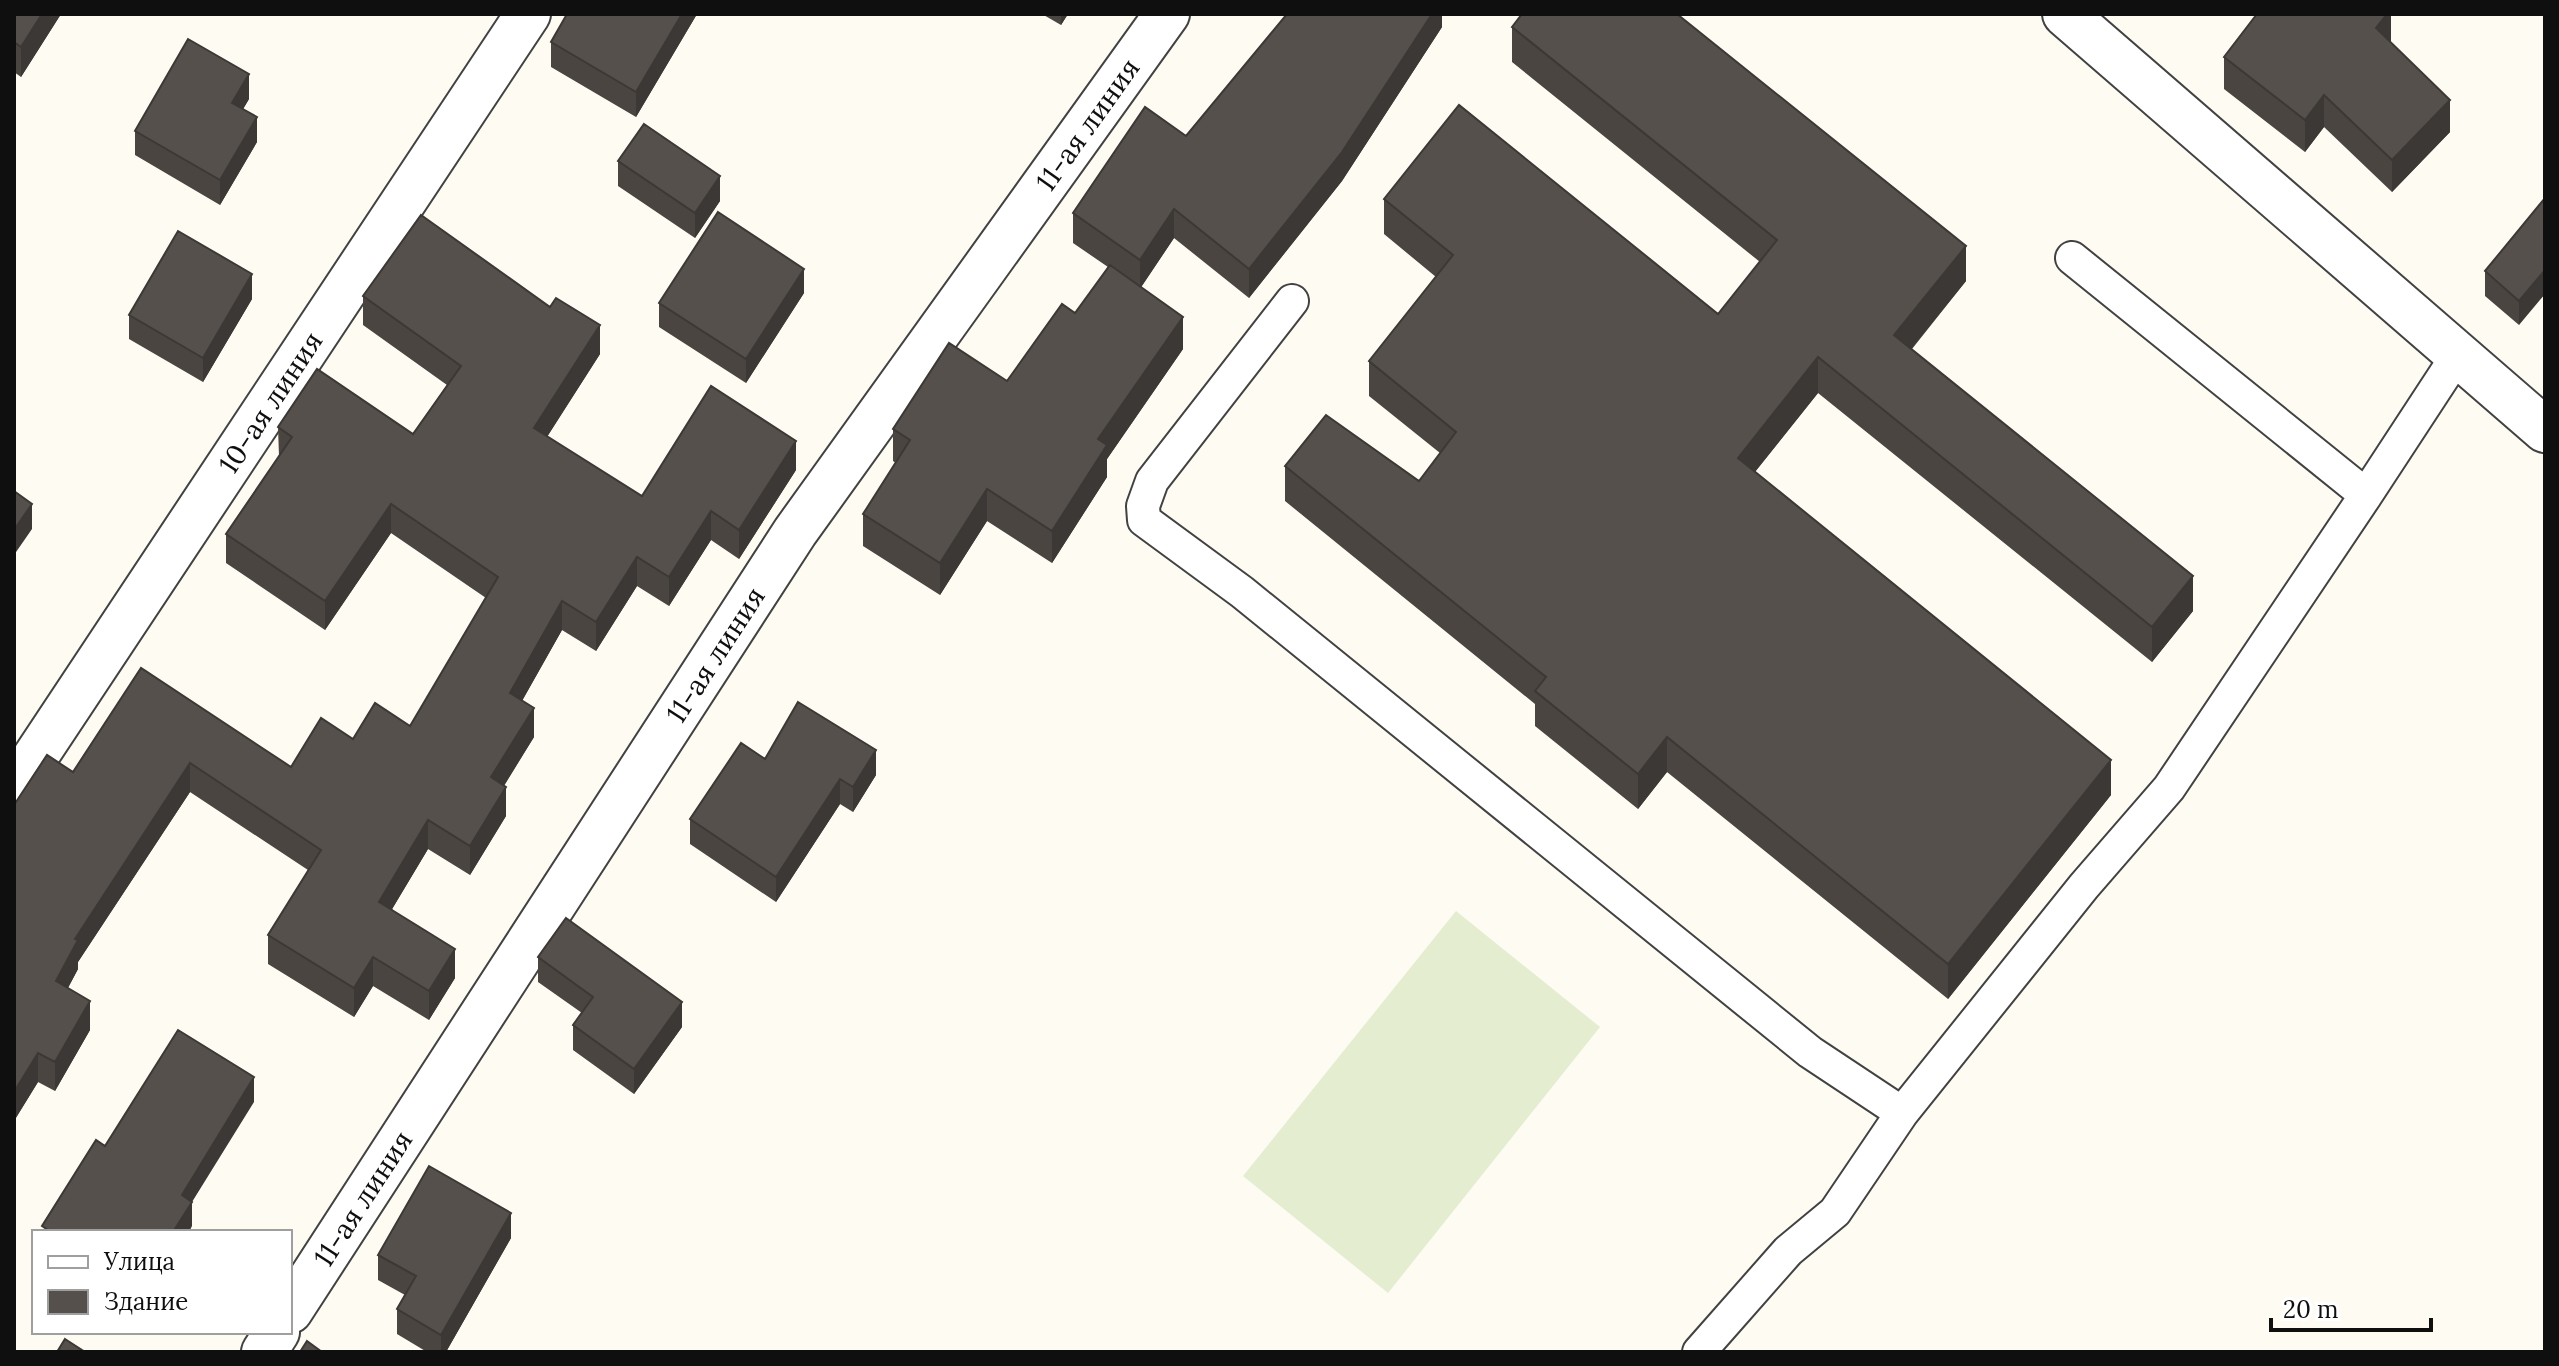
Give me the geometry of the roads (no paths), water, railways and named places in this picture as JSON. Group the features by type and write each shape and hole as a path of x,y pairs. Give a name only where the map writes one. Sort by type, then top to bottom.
{"street":[{"name":"10-ая линия","path":"14,789 528,14"},
{"name":"11-ая линия","path":"292,1308 795,532 1167,14"},
{"path":"2065,14 2545,430"},
{"path":"264,1352 276,1334"}],"lane":[{"path":"2072,258 2366,495"},
{"path":"1292,301 1152,481 1143,506 1144,520 1242,592 1810,1052 1902,1113"},
{"path":"1699,1352 1788,1251 1835,1212 1902,1113 2084,886 2169,788 2457,356"}]}
